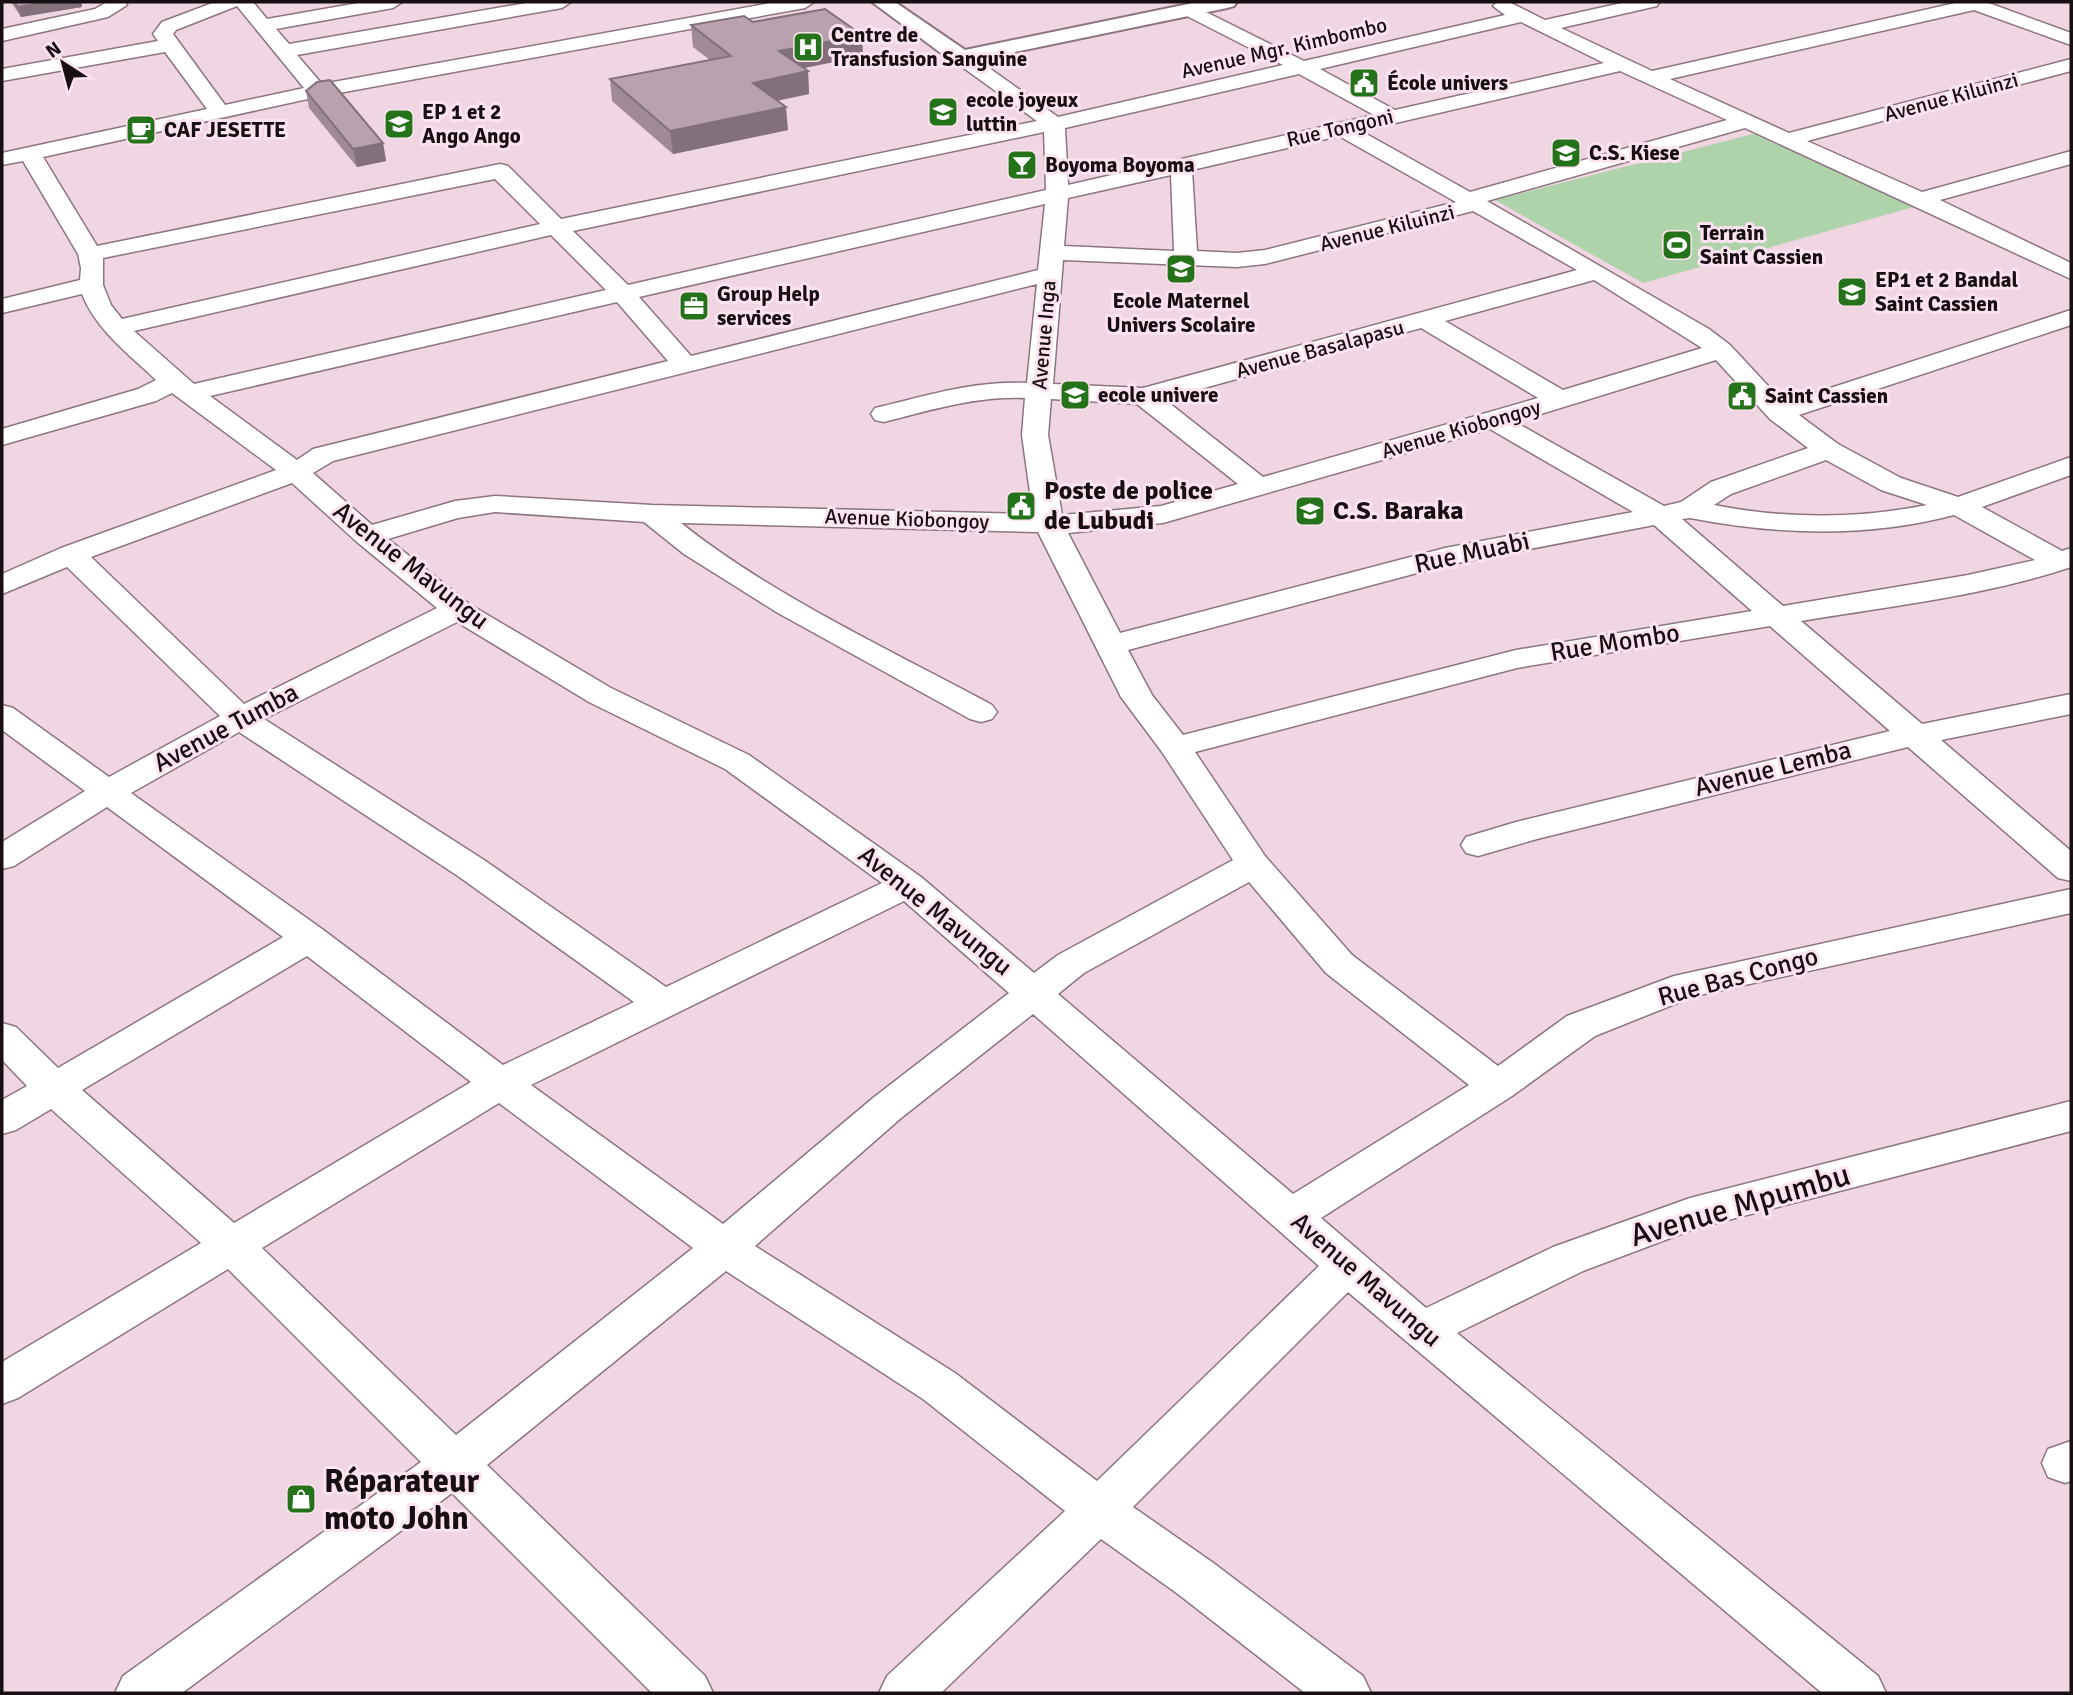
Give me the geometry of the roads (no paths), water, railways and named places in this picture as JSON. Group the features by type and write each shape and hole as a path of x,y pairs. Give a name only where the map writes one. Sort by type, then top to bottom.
{"street":[{"path":"2,35 112,10 118,5 116,2"},
{"path":"219,111 163,34 169,26 231,2"},
{"path":"243,2 317,91"},
{"path":"261,26 393,2"},
{"path":"284,51 562,2"},
{"path":"2,159 317,91 805,2"},
{"path":"881,2 1054,124"},
{"path":"961,57 1227,2"},
{"path":"1493,2 1650,78 1920,199 2071,272"},
{"name":"Avenue Mgr. Kimbombo","path":"116,328 557,227 1054,124 1302,67 1534,21 1650,2"},
{"path":"1650,78 1973,3 2071,39"},
{"path":"1190,10 1390,116"},
{"path":"2,75 170,45"},
{"name":"Rue Tongoni","path":"2,437 161,390 623,293 1625,64"},
{"name":"Avenue Kiluinzi","path":"1789,139 2071,65"},
{"name":"Avenue Kiluinzi","path":"2,584 71,554 296,472 323,455 350,447 686,366 1051,263 1186,258 1237,260 1265,257 1459,210 1487,192 1749,121"},
{"name":"Avenue Inga","path":"1054,124 1057,194 1035,435 1049,524 1138,697 1175,747 1253,864 1339,964 1428,1035 1498,1086"},
{"path":"1341,128 1597,272 1721,350 1779,413 1828,450 1891,484 1958,506 2065,559"},
{"name":"Avenue Mavungu","path":"29,152 90,254 93,268 91,285 99,306 116,328 180,387 296,472 367,536 458,610 600,695 737,762 908,885 1422,1329 1860,1693"},
{"path":"1920,199 2071,157"},
{"path":"1181,165 1186,258"},
{"path":"90,254 500,171 623,293 686,366"},
{"name":"Avenue Basalapasu","path":"884,414 984,390 1039,389 1144,396 1597,272"},
{"path":"2,306 91,285"},
{"path":"1779,413 2071,317"},
{"path":"1425,320 1559,400"},
{"name":"Avenue Kiobongoy","path":"367,536 454,510 495,504 652,514 782,515 1049,524 1163,514 1493,420 1721,350"},
{"path":"1144,396 1259,487"},
{"path":"1493,420 1660,515 2071,870"},
{"name":"Rue Muabi","path":"1110,645 1445,556 1690,509 1721,488 1828,450"},
{"path":"1690,509 1742,520 1812,525 1899,519 1958,506 2071,465"},
{"path":"652,514 694,548 789,607 981,712"},
{"path":"71,554 240,718 471,867 662,1003"},
{"name":"Rue Mombo","path":"1175,747 1516,659 1968,584 2033,570 2065,559"},
{"name":"Avenue Tumba","path":"2,858 109,791 240,718 458,610"},
{"name":"Avenue Lemba","path":"1478,845 1528,830 1914,735 2071,704"},
{"path":"2,715 309,938 724,1248 939,1386 1099,1510 1195,1578 1345,1693"},
{"path":"141,1693 453,1465 724,1248 887,1108 1071,964 1253,864"},
{"path":"2,1385 500,1083 908,885"},
{"name":"Rue Bas Congo","path":"1292,1216 1498,1086 1581,1026 1687,985 2071,901"},
{"path":"2,1119 309,938"},
{"path":"2,1037 54,1088 233,1247 687,1693"},
{"name":"Avenue Mpumbu","path":"1422,1329 1568,1259 1690,1214 2071,1116"},
{"path":"905,1693 1099,1510 1348,1265"}],"place":[{"name":"Centre de Transfusion Sanguine","path":"808,47"},
{"name":"École univers","path":"1364,83"},
{"name":"ecole joyeux luttin","path":"943,112"},
{"name":"EP 1 et 2 Ango Ango","path":"399,124"},
{"name":"CAF JESETTE","path":"141,130"},
{"name":"C.S. Kiese","path":"1566,153"},
{"name":"Boyoma Boyoma","path":"1022,165"},
{"name":"Terrain Saint Cassien","path":"1677,245"},
{"name":"Ecole Maternel Univers Scolaire","path":"1181,269"},
{"name":"EP1 et 2 Bandal Saint Cassien","path":"1852,292"},
{"name":"Group Help services","path":"694,306"},
{"name":"ecole univere","path":"1075,395"},
{"name":"Saint Cassien","path":"1742,396"},
{"name":"Poste de police de Lubudi","path":"1021,506"},
{"name":"C.S. Baraka","path":"1310,511"},
{"name":"Réparateur moto John","path":"301,1499"}]}
